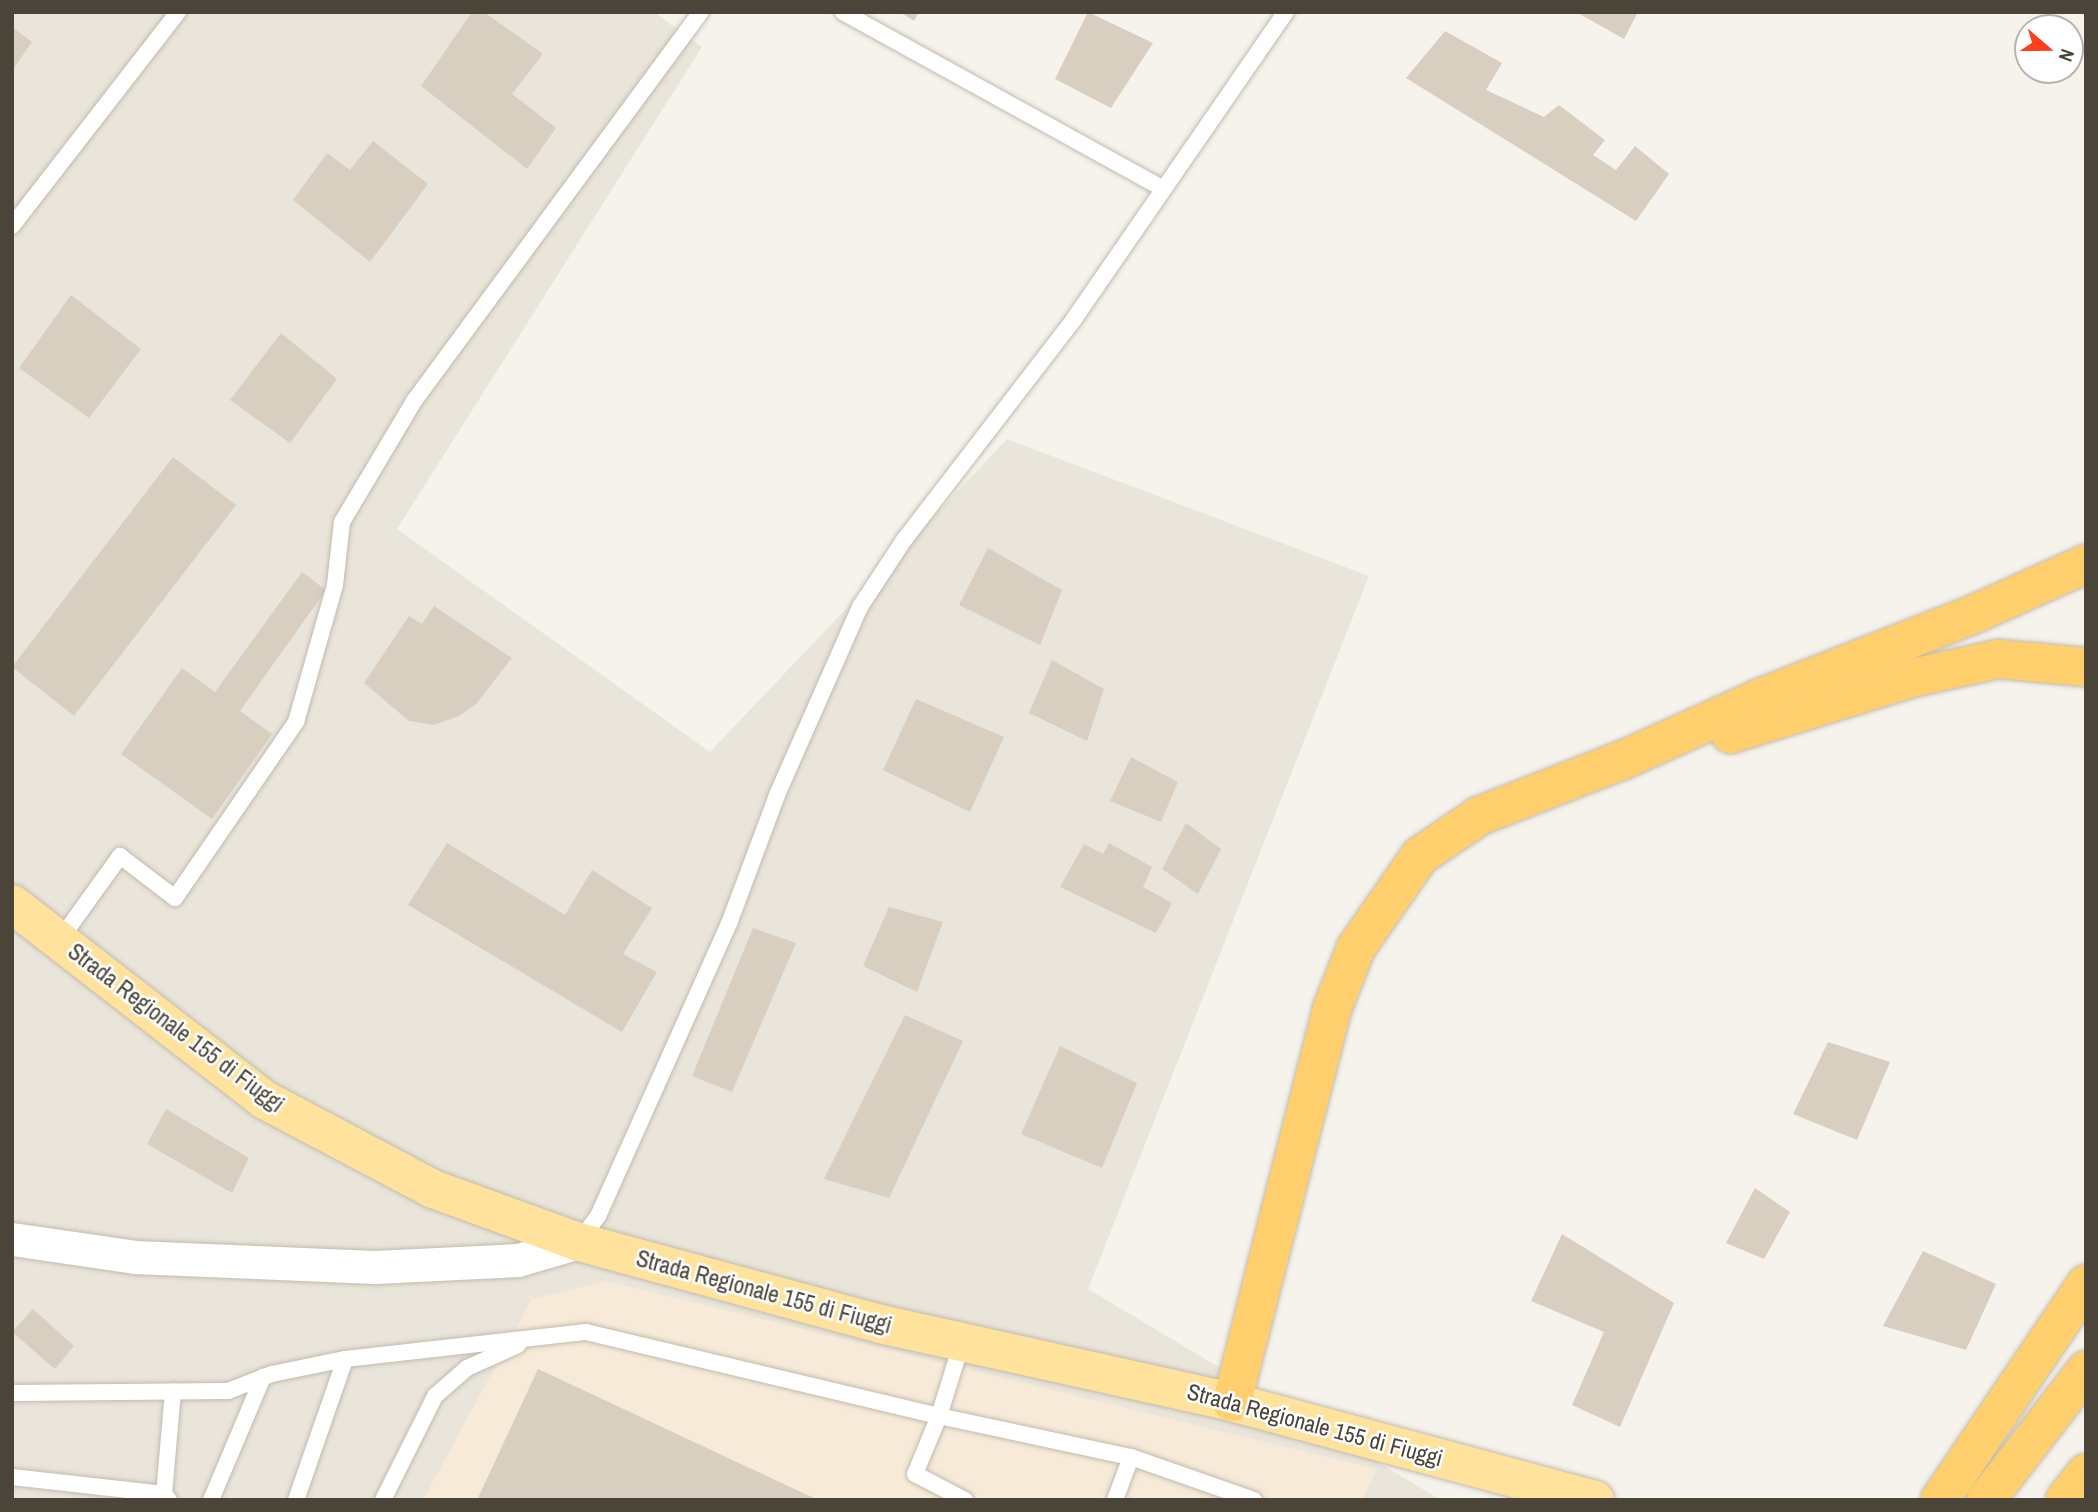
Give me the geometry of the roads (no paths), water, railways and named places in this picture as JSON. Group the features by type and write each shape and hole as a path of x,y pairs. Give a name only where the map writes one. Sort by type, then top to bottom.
{"highway":[{"path":"1232,1402 1332,1009 1356,948 1420,856 1479,816 1623,760 1760,698 1979,612 2086,564"},
{"path":"1979,612 2086,579"},
{"path":"1623,760 1746,730 1912,678 1998,659 2086,667"},
{"path":"1944,1494 2086,1284"},
{"path":"1986,1500 2086,1370"},
{"path":"2065,1500 2086,1473"}],"main road":[{"name":"Strada Regionale 155 di Fiuggi","path":"12,904 263,1099 433,1189 579,1242 962,1342 1232,1402 1595,1500"}],"street":[{"path":"12,1238 135,1257 375,1267 518,1260 579,1242"}],"lane":[{"path":"12,226 178,12"},
{"path":"60,941 120,856 175,898 274,755 296,722 335,584 342,522 414,401 701,12"},
{"path":"843,12 1163,189"},
{"path":"579,1242 599,1214 730,921 777,795 860,607 904,540 1074,318 1286,12"},
{"path":"12,1393 228,1391 263,1377 345,1359 586,1332 939,1416 1131,1457 1254,1500"},
{"path":"383,1500 435,1396 467,1368 531,1338"},
{"path":"962,1342 939,1416 915,1474 965,1500"},
{"path":"296,1500 345,1359"},
{"path":"211,1500 263,1377"},
{"path":"12,1477 166,1497 173,1391"},
{"path":"1115,1500 1131,1457"}]}
